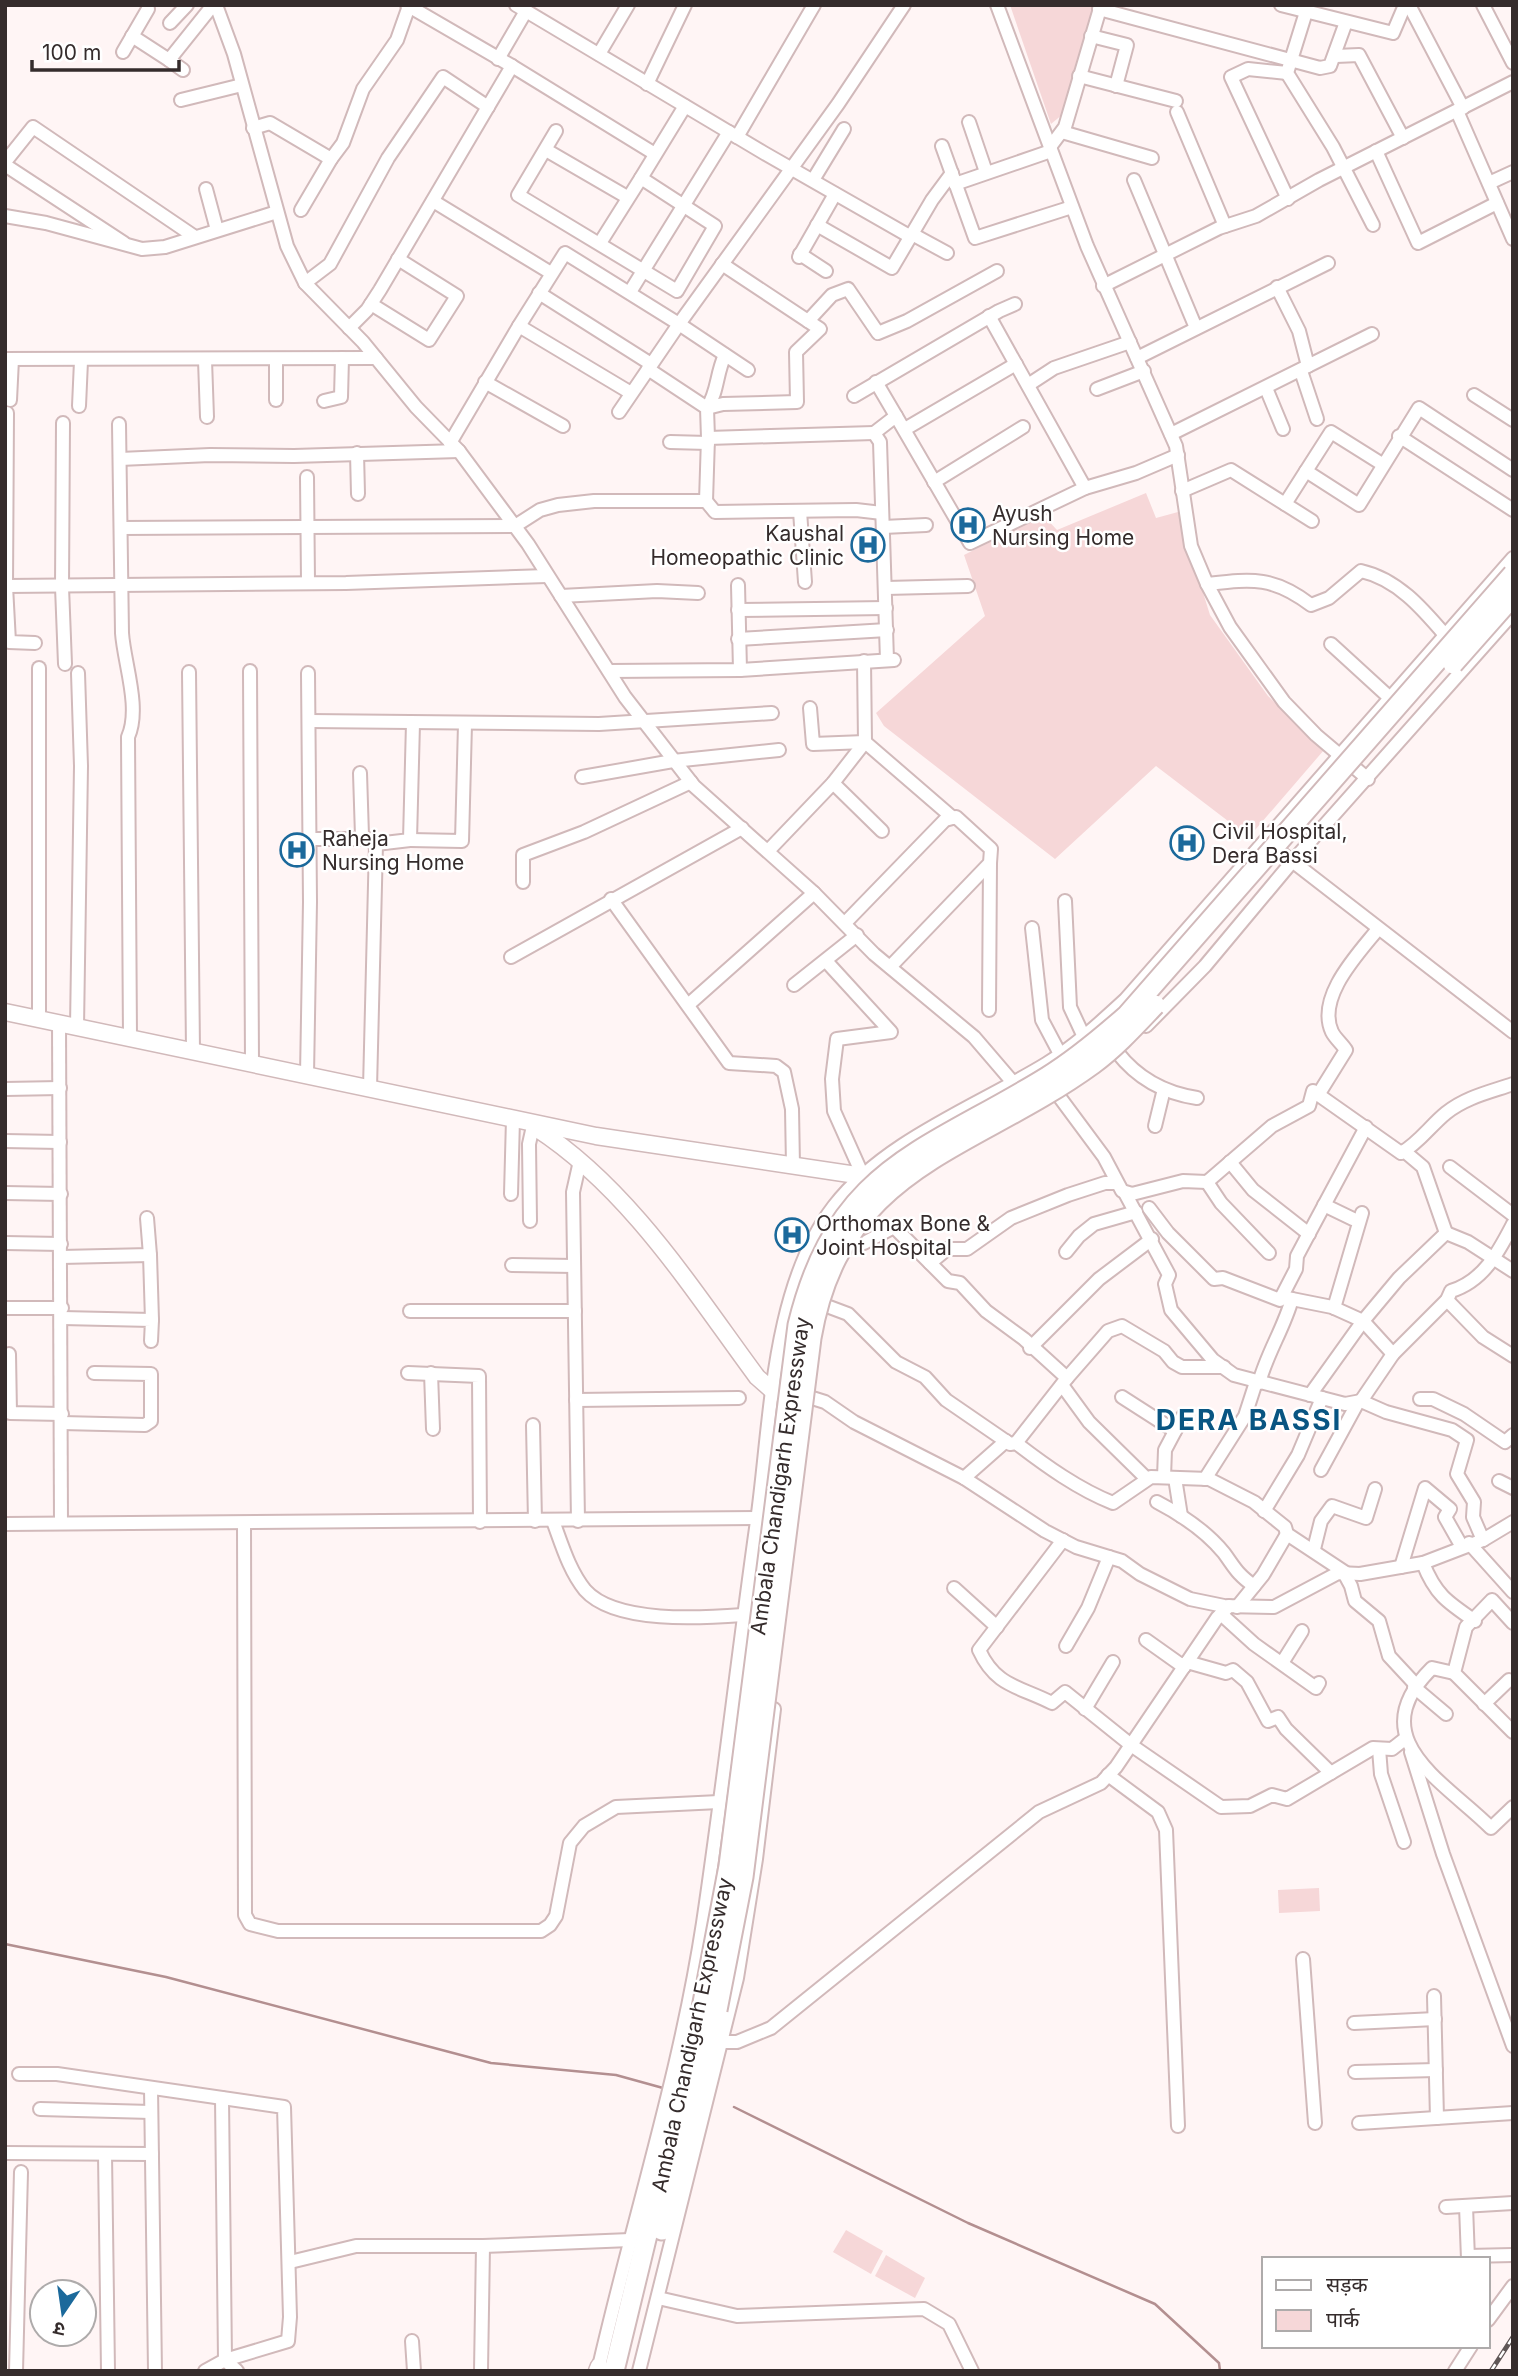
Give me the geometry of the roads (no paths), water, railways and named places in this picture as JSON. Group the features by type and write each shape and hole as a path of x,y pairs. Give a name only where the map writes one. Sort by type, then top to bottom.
{"highway":[{"name":"Ambala Chandigarh Expressway","path":"602,2370 705,2026 729,1866 797,1335 807,1293 823,1251 855,1204 907,1156 1046,1077 1087,1050 1127,1015 1513,574"},
{"name":"Ambala Chandigarh Expressway","path":"627,2371 746,1852 811,1338 823,1287 840,1248 879,1199 911,1172 1093,1064 1129,1033 1513,596"}],"main road":[{"path":"5,1012 596,1136 863,1176 889,1199"},
{"path":"524,1122 564,1146 622,1202 757,1377 774,1392 809,1397"}],"street":[{"path":"170,23 187,5"},
{"path":"170,60 215,5"},
{"path":"215,5 243,85 287,246 305,283 455,447 515,526 644,722 691,782 814,892 890,967 974,1037 1013,1082 1032,1110"},
{"path":"599,54 628,5"},
{"path":"647,84 685,5"},
{"path":"631,292 683,206 733,134 814,5"},
{"path":"619,412 904,5"},
{"path":"997,5 1103,286 1171,434 1178,455 1191,546 1207,584 1230,627 1284,702 1368,779"},
{"path":"1281,5 1315,11 1346,22 1393,33 1407,5"},
{"path":"1407,5 1460,109 1513,239"},
{"path":"1483,5 1513,63"},
{"path":"301,210 343,143 363,89 397,40 408,6 655,154"},
{"path":"817,225 892,268 912,235 953,179 986,172 1051,149 1062,132 1100,7 1320,68 1330,66 1336,56 1346,22"},
{"path":"498,59 521,8 835,194 947,253"},
{"path":"123,52 148,9"},
{"path":"1287,73 1315,11"},
{"path":"132,36 183,70"},
{"path":"1091,36 1127,45 1116,86"},
{"path":"1336,56 1359,55 1372,85 1385,102 1403,138"},
{"path":"349,328 371,304 512,66"},
{"path":"1287,73 1248,69 1231,77 1288,199"},
{"path":"1287,73 1333,147 1373,225"},
{"path":"1079,76 1177,106 1225,226"},
{"path":"305,283 330,264 387,158 443,77 488,107"},
{"path":"1103,286 1225,226 1256,216 1513,82"},
{"path":"181,100 243,85"},
{"path":"600,243 685,106"},
{"path":"969,122 986,172"},
{"path":"253,128 270,123 331,159"},
{"path":"127,246 112,233 5,164 33,127 195,237"},
{"path":"813,180 844,129"},
{"path":"556,131 518,195 677,291 715,226 641,178"},
{"path":"1062,132 1152,158"},
{"path":"942,146 975,238 1072,207"},
{"path":"546,149 627,197"},
{"path":"1376,152 1418,243 1497,203"},
{"path":"1489,183 1513,172"},
{"path":"1134,180 1196,328"},
{"path":"206,189 217,230"},
{"path":"826,271 799,256 835,194"},
{"path":"433,201 551,273"},
{"path":"5,216 46,223 127,246 165,247 277,212"},
{"path":"455,447 485,382 565,253 631,292 748,370"},
{"path":"371,304 429,340 457,296 398,259"},
{"path":"1138,358 1328,262"},
{"path":"707,408 723,404 797,402 796,352 820,329 722,264"},
{"path":"808,321 832,295 848,289 878,333 907,321 997,271"},
{"path":"679,287 698,299"},
{"path":"1278,288 1299,331 1304,369 1317,419"},
{"path":"539,293 650,366 707,408"},
{"path":"854,396 989,316 1015,304"},
{"path":"989,316 1085,488"},
{"path":"519,326 631,393"},
{"path":"1171,434 1372,334"},
{"path":"1028,386 1054,369 1130,342"},
{"path":"725,355 716,374 715,396 707,408 706,501 715,512 856,510 883,513"},
{"path":"324,401 341,397 342,358"},
{"path":"35,643 7,642 8,359 80,361 376,358"},
{"path":"275,400 276,359"},
{"path":"205,360 207,417"},
{"path":"79,406 80,361"},
{"path":"905,429 1016,365"},
{"path":"1097,389 1144,371"},
{"path":"485,382 563,426"},
{"path":"876,382 970,543 1085,488 1136,473 1178,455"},
{"path":"1266,388 1283,429"},
{"path":"1474,395 1513,421"},
{"path":"1306,471 1359,505 1399,436 1419,408 1513,470"},
{"path":"670,442 874,433 896,416"},
{"path":"63,422 62,587 65,664"},
{"path":"118,424 122,633 124,663 130,669 131,710 128,737 130,1038"},
{"path":"934,482 1023,427"},
{"path":"1285,504 1331,432 1382,464"},
{"path":"609,671 740,670 890,660 880,442 874,433"},
{"path":"1399,436 1513,510"},
{"path":"120,459 357,453 455,447"},
{"path":"357,453 358,494"},
{"path":"1182,491 1231,470 1312,521"},
{"path":"307,477 308,582"},
{"path":"121,528 515,526 540,510 594,500 706,501"},
{"path":"800,511 805,582"},
{"path":"883,527 926,525"},
{"path":"639,2371 658,2298 705,2026 702,1926 774,1392 790,1303 806,1253 834,1206 885,1158 1060,1054 1084,1037 1156,968 1513,558"},
{"path":"1207,584 1255,578 1294,592 1311,605 1329,598 1361,571 1391,582 1425,612 1445,635"},
{"path":"6,586 121,586 547,576"},
{"path":"738,585 740,670"},
{"path":"886,588 968,586"},
{"path":"561,596 657,591 698,593"},
{"path":"738,610 887,608"},
{"path":"602,2370 630,2240 705,2026 737,1978 756,1859 809,1397 824,1305 848,1250 889,1199 921,1173 1058,1095 1117,1052 1179,995 1291,863 1513,613"},
{"path":"738,639 887,630"},
{"path":"1331,644 1390,698"},
{"path":"768,852 833,783 865,743 864,662"},
{"path":"39,668 39,1019"},
{"path":"250,671 252,1063"},
{"path":"77,1027 81,766 78,673"},
{"path":"189,673 193,1051"},
{"path":"307,1075 309,673"},
{"path":"810,708 813,744 865,743 990,849 989,1010"},
{"path":"310,721 465,724 644,722 772,713"},
{"path":"410,839 413,723"},
{"path":"310,839 462,841 465,724"},
{"path":"582,777 673,761 779,750"},
{"path":"360,773 362,835 372,841"},
{"path":"523,882 523,855 584,832 691,782"},
{"path":"833,783 882,831"},
{"path":"845,923 946,820 953,818"},
{"path":"511,957 742,828"},
{"path":"370,1088 372,841"},
{"path":"1266,841 1291,863 1512,1030"},
{"path":"890,967 990,863"},
{"path":"688,1004 814,892"},
{"path":"611,899 729,1063 776,1066 784,1072 792,1109 793,1166"},
{"path":"1065,901 1070,1007 1084,1037"},
{"path":"1032,928 1042,1020 1060,1054"},
{"path":"1318,1094 1346,1050 1331,1031 1330,1001 1352,962 1378,929"},
{"path":"794,985 857,935"},
{"path":"826,961 891,1032 837,1039 832,1079 834,1111 863,1176"},
{"path":"59,1023 61,1523"},
{"path":"1117,1052 1127,1067 1164,1089 1176,1095 1197,1098"},
{"path":"930,1263 947,1249 967,1249 1011,1218 1105,1183 1132,1194 1183,1181 1207,1182 1272,1126 1309,1106 1313,1091 1401,1153 1416,1145 1448,1111 1468,1099 1513,1084"},
{"path":"5,1089 60,1088"},
{"path":"1155,1126 1164,1089"},
{"path":"1058,1095 1104,1157 1120,1188 1214,1279 1223,1278 1280,1300 1287,1298 1334,1308 1363,1321 1393,1354"},
{"path":"511,1194 524,1122"},
{"path":"524,1122 529,1144 530,1221"},
{"path":"1205,1479 1245,1416 1268,1352 1283,1325 1287,1298 1309,1234 1366,1127"},
{"path":"5,1141 60,1142"},
{"path":"1404,1151 1423,1167 1446,1233 1513,1271"},
{"path":"578,1521 573,1192 580,1161"},
{"path":"1230,1162 1253,1190 1309,1234"},
{"path":"1321,1470 1359,1403 1366,1398 1372,1382 1393,1354 1447,1300 1451,1291 1461,1288 1495,1259 1512,1215 1450,1167"},
{"path":"1207,1182 1221,1203 1269,1253"},
{"path":"5,1193 61,1194"},
{"path":"1324,1205 1357,1216 1334,1308"},
{"path":"1142,1210 1169,1275 1165,1284 1171,1310 1213,1360 1234,1375 1316,1396 1359,1403 1452,1430 1466,1440 1457,1474 1474,1502 1473,1517 1483,1540"},
{"path":"1066,1252 1079,1236 1094,1224 1142,1210"},
{"path":"147,1219 151,1341"},
{"path":"864,1243 894,1227 948,1281 960,1283 1065,1381 1089,1422 1147,1479"},
{"path":"1264,1511 1298,1455 1316,1396 1363,1321 1399,1278 1446,1233"},
{"path":"1030,1348 1099,1279 1152,1239"},
{"path":"5,1243 61,1251 150,1255"},
{"path":"512,1265 574,1266"},
{"path":"1447,1300 1483,1337 1513,1356"},
{"path":"824,1305 848,1314 895,1362 925,1377 946,1400 1055,1472 1113,1503 1147,1479 1205,1479 1227,1486 1285,1527 1287,1534 1314,1549 1345,1573 1355,1601 1379,1621 1389,1656 1414,1686 1446,1714"},
{"path":"5,1308 152,1320"},
{"path":"410,1311 575,1311"},
{"path":"964,1478 1011,1442 1108,1331 1122,1326 1164,1351 1173,1362 1182,1367 1224,1367"},
{"path":"9,1354 10,1413 145,1424 151,1421 151,1374 94,1373"},
{"path":"408,1373 479,1376 480,1521"},
{"path":"431,1373 433,1429"},
{"path":"809,1397 824,1402 854,1422 964,1478 1063,1540 1122,1561 1140,1574 1190,1599 1229,1609 1274,1607 1338,1573 1360,1574 1423,1563 1510,1529"},
{"path":"1122,1397 1175,1432"},
{"path":"576,1399 739,1398"},
{"path":"1420,1399 1433,1399 1464,1414 1505,1442 1513,1435"},
{"path":"1181,1516 1169,1478 1165,1450 1183,1416"},
{"path":"533,1425 535,1521"},
{"path":"762,1478 798,1483"},
{"path":"1499,1480 1513,1488"},
{"path":"1401,1567 1425,1488 1450,1509 1445,1517 1466,1545 1513,1592"},
{"path":"1314,1549 1321,1521 1332,1506 1366,1518 1375,1489"},
{"path":"1157,1502 1181,1516 1213,1542 1236,1573 1254,1586"},
{"path":"5,1524 757,1518"},
{"path":"553,1521 572,1571 587,1592 602,1602 648,1615 702,1618 743,1615"},
{"path":"244,1523 245,1915 250,1924 278,1931 541,1931 550,1925 555,1916 570,1843 584,1826 616,1807 719,1802"},
{"path":"705,2026 737,2042 771,2028 1039,1812 1101,1783 1229,1609 1254,1586 1287,1534"},
{"path":"1063,1540 979,1650 988,1668 1003,1682 1052,1703 1065,1692 1131,1745 1221,1807 1250,1806 1272,1795 1287,1799 1373,1748 1392,1749 1406,1738"},
{"path":"1066,1646 1088,1608 1109,1557"},
{"path":"1423,1563 1433,1587 1447,1602 1475,1621"},
{"path":"954,1588 997,1628"},
{"path":"1454,1673 1462,1636 1492,1600 1513,1623"},
{"path":"1229,1609 1254,1644 1316,1688 1320,1683"},
{"path":"1282,1663 1302,1631"},
{"path":"1146,1640 1186,1665 1226,1673 1233,1670 1247,1682 1268,1721 1278,1717 1286,1729 1331,1773"},
{"path":"1085,1709 1112,1662"},
{"path":"1513,1732 1454,1673 1432,1668 1414,1686 1405,1708 1406,1738 1443,1854 1513,2046"},
{"path":"1484,1704 1510,1680"},
{"path":"1379,1749 1381,1774 1404,1842"},
{"path":"1411,1752 1446,1789 1491,1828 1513,1807"},
{"path":"1108,1775 1158,1812 1166,1830 1178,2126"},
{"path":"1303,1959 1315,2123"},
{"path":"1434,1996 1437,2118"},
{"path":"1354,2023 1435,2020"},
{"path":"1355,2072 1436,2070"},
{"path":"19,2074 57,2074 284,2107 287,2112 290,2262 288,2341 225,2360 205,2371"},
{"path":"151,2088 155,2371"},
{"path":"222,2098 225,2360 237,2371"},
{"path":"40,2109 151,2112"},
{"path":"1359,2123 1513,2113"},
{"path":"5,2152 152,2154"},
{"path":"105,2154 108,2371"},
{"path":"13,2364 11,2308 21,2172"},
{"path":"1446,2207 1513,2203"},
{"path":"1466,2206 1468,2257 1513,2255"},
{"path":"290,2262 356,2246 483,2246 630,2240"},
{"path":"481,2371 483,2246"},
{"path":"1490,2317 1513,2286"},
{"path":"658,2298 737,2316 924,2309 949,2324 972,2371"},
{"path":"412,2341 414,2371"},
{"path":"1455,2371 1470,2348"}],"waterway":[{"path":"5,1944 166,1977 491,2063 616,2075 663,2088"},
{"path":"734,2107 968,2223 1155,2304 1219,2363 1220,2371"}],"railway":[{"path":"1491,2371 1513,2337"}],"place":[{"name":"Ayush Nursing Home","path":"968,525"},
{"name":"Kaushal Homeopathic Clinic","path":"868,545"},
{"name":"Civil Hospital, Dera Bassi","path":"1187,843"},
{"name":"Raheja Nursing Home","path":"297,850"},
{"name":"Orthomax Bone & Joint Hospital","path":"792,1235"}],"district":[{"name":"DERA BASSI","path":"1249,1420"}]}
